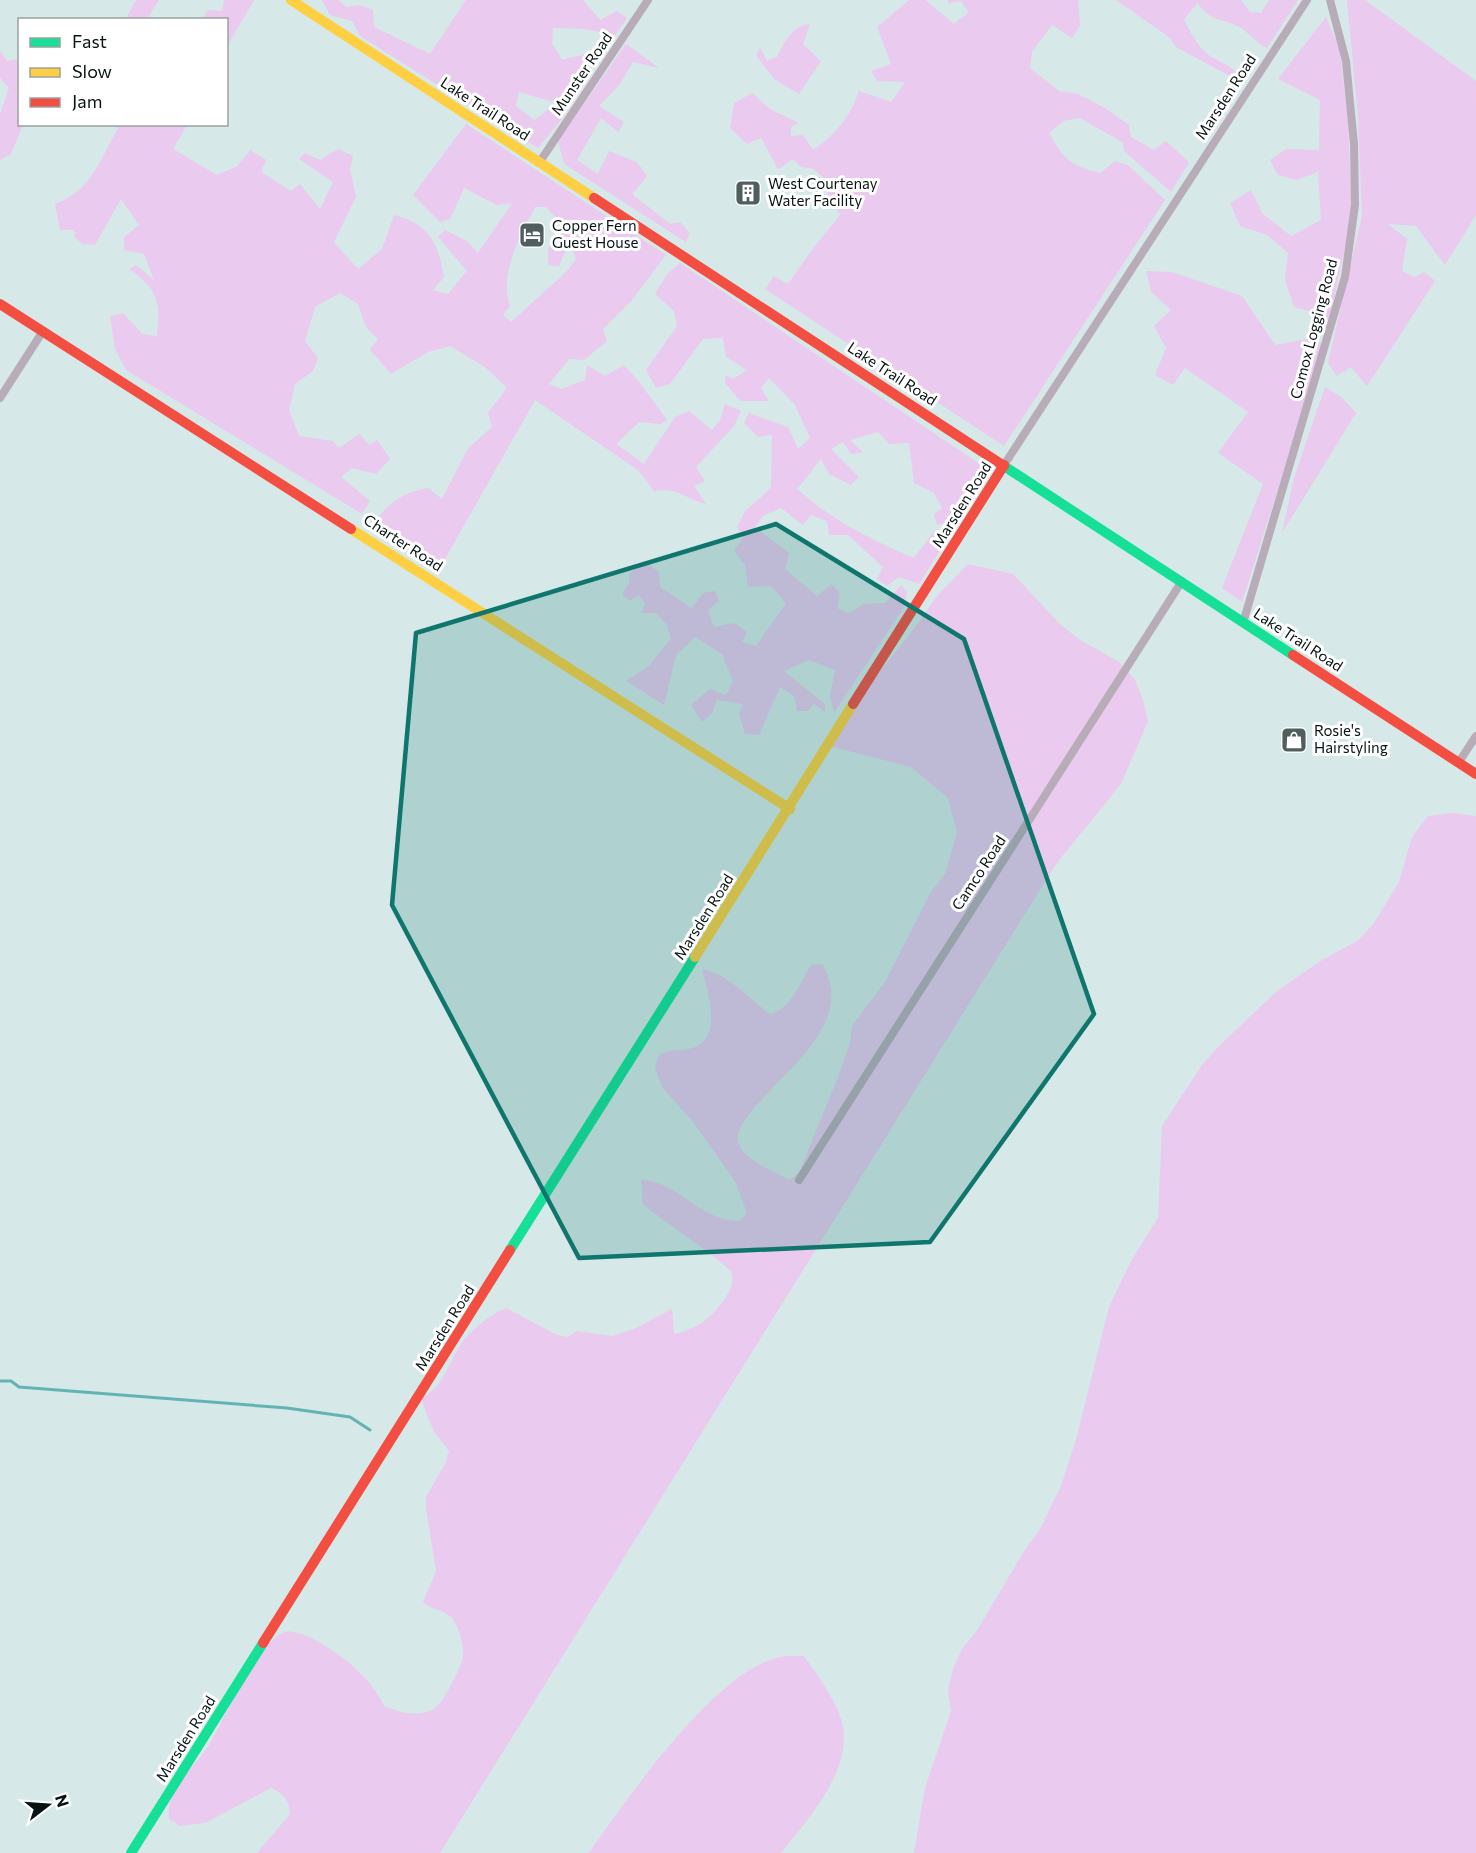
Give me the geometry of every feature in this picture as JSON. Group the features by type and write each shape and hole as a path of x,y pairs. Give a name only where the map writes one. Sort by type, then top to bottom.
{"street":[{"name":"Lake Trail Road","path":"291,0 1476,774"},
{"name":"Munster Road","path":"539,163 648,0"},
{"name":"Marsden Road","path":"132,1853 1004,465 1307,0"},
{"name":"Comox Logging Road","path":"1243,622 1346,266 1355,205 1354,144 1346,61 1330,0"},
{"name":"Charter Road","path":"0,304 790,809"},
{"path":"0,398 43,331"},
{"name":"Camco Road","path":"799,1180 1182,581"},
{"path":"1459,762 1476,736"}],"highlighted area":[{"path":"776,524 964,639 1094,1014 930,1242 579,1258 392,905 416,633"}],"shaded area":[{"path":"136,0 159,0 148,18 127,18"},
{"path":"224,0 254,0 228,44 228,18 204,18 208,10 222,11"},
{"path":"322,0 339,0 346,7 360,5 373,10 374,27 430,54 466,0 583,0 600,20 617,11 627,18 615,35 584,29 553,28 552,43 562,60 586,54 588,68 557,103 519,92 516,106 534,120 549,109 564,116 538,148 360,36 352,21 330,15"},
{"path":"909,0 925,0 954,24 969,12 961,1 948,3 948,0 1078,0 1080,26 1072,38 1052,25 1032,52 1030,68 1059,91 1078,94 1105,108 1129,125 1131,137 1154,150 1166,141 1189,162 1171,192 1125,152 1122,142 1080,118 1063,121 1049,133 1069,161 1082,168 1101,173 1115,161 1128,165 1165,200 1004,446 765,289 774,276 788,284 841,214 826,199 831,184 812,168 801,167 793,159 778,169 761,138 747,144 730,128 734,103 752,93 770,109 799,123 791,127 791,136 803,135 813,150 829,138 841,124 859,91 891,102 905,82 877,81 871,71 891,64 877,27"},
{"path":"1116,0 1241,0 1250,12 1261,13 1269,0 1298,0 1267,48 1234,24 1209,15 1197,3 1184,20 1202,49 1235,71 1243,83 1176,47 1169,37"},
{"path":"1347,0 1365,0 1476,81 1476,215 1445,265 1416,226 1388,224 1407,239 1402,271 1414,277 1424,272 1435,281 1367,386 1351,367 1337,376 1328,363 1362,216 1358,117"},
{"path":"1326,17 1340,50 1348,124 1352,216 1327,330 1319,314 1294,307 1285,280 1288,253 1267,235 1240,226 1230,203 1251,190 1263,214 1291,236 1321,220 1318,172 1296,180 1278,175 1270,160 1286,149 1319,150 1320,100 1278,79"},
{"path":"810,24 803,44 821,61 799,94 774,79 756,55 760,47 767,61 777,57 794,31"},
{"path":"626,44 659,68 633,62 620,84 599,106 624,122 618,132 601,118 577,160 598,174 609,151 637,162 647,176 632,194 670,224 680,222 690,234 686,242 564,164 558,141"},
{"path":"0,51 7,61 18,59 18,126 23,126 11,154 0,160 0,114 9,88 0,78"},
{"path":"466,124 666,255 632,300 603,329 607,341 584,360 569,359 549,384 561,389 585,380 587,365 605,376 624,365 667,420 661,424 639,422 616,444 644,464 675,417 689,411 712,430 720,420 725,404 741,411 734,426 696,467 705,481 694,486 706,504 669,490 654,491 638,470 535,400 441,566 375,523 385,509 397,499 412,492 428,488 442,499 468,448 492,427 488,413 507,388 485,367 450,346 428,352 391,374 370,350 378,339 366,327 358,304 340,293 315,307 305,341 318,358 313,371 295,384 289,410 299,436 333,441 339,448 359,434 370,445 377,440 390,459 376,474 352,468 341,477 370,501 362,514 126,370 115,349 110,316 123,313 142,334 157,336 158,325 158,306 152,290 129,269 136,265 154,280 144,254 124,250 124,237 139,225 121,199 95,245 83,244 75,238 74,230 60,230 55,204 78,191 86,183 100,163 118,128 115,126 186,126 173,149 217,175 238,166 250,150 266,160 261,172 291,191 300,184 320,209 333,182 299,159 305,153 320,160 338,149 353,156 350,170 356,197 334,242 358,269 382,249 394,215 406,219 424,230 435,245 444,277 433,290 448,294 467,271 438,237 445,230 467,241 478,253 512,203 497,205 464,188 450,219 440,222 413,195","holes":["535,207 546,207 563,226 548,249 548,265 559,266 570,240 576,259 567,271 511,322 503,315 510,306 507,293 509,268 523,230"]},
{"path":"680,263 992,472 956,520 937,525 934,514 942,508 934,493 914,483 909,443 889,444 878,432 850,440 863,452 851,454 843,442 831,449 859,477 851,485 829,474 821,459 797,489 823,510 852,528 914,558 935,530 947,539 919,584 899,577 887,586 877,579 883,567 848,535 829,535 827,521 811,515 803,525 781,508 764,515 755,527 789,553 785,569 817,596 832,584 840,594 837,608 849,613 864,604 885,603 901,585 907,592 904,607 834,713 830,696 835,670 809,660 784,671 825,704 825,712 814,704 808,711 797,711 794,696 780,687 759,735 745,734 739,714 743,704 717,700 712,713 702,722 691,705 710,689 726,695 733,681 722,654 695,637 676,655 664,705 626,681 649,666 671,638 666,624 656,613 641,613 645,603 639,595 630,601 622,594 629,583 630,573 646,562 659,572 660,587 692,608 703,593 715,591 719,601 708,610 714,627 734,623 747,632 742,642 756,646 786,603 771,586 748,587 745,565 734,551 744,536 737,527 745,511 771,488 772,435 758,437 744,423 749,413 788,427 798,449 810,438 795,405 769,378 761,388 769,401 740,401 725,383 726,375 733,379 747,370 726,357 723,338 703,339 670,384 656,388 646,370 677,326 674,311 655,294 667,274"},
{"path":"1146,271 1172,272 1242,296 1275,345 1313,338 1324,345 1242,602 1222,588 1263,484 1218,453 1248,412 1185,368 1173,385 1155,375 1166,348 1154,326 1171,310 1151,292"},
{"path":"1325,387 1341,397 1356,413 1282,533 1294,478"},
{"path":"968,564 1013,574 1060,624 1080,640 1119,662 1135,680 1148,721 1121,784 1056,864 440,1853 257,1853 290,1814 285,1798 271,1788 205,1823 180,1826 169,1819 169,1808 176,1788 209,1745 265,1649 275,1638 285,1632 296,1632 307,1636 336,1653 360,1673 374,1689 384,1706 409,1713 428,1712 438,1706 446,1693 459,1668 463,1657 463,1647 451,1617 423,1602 436,1571 426,1497 446,1462 449,1451 434,1432 421,1399 440,1382 459,1347 474,1329 506,1308 557,1335 568,1337 577,1331 612,1336 634,1329 672,1309 674,1334 688,1330 711,1316 730,1290 732,1276 726,1267 643,1204 641,1180 667,1187 701,1209 726,1220 740,1221 747,1213 736,1183 694,1123 662,1087 655,1067 659,1055 695,1047 704,1041 709,1033 711,1012 702,969 730,981 770,1014 784,1007 799,987 811,965 822,964 831,992 826,1019 811,1045 750,1112 739,1131 740,1147 756,1162 790,1180 799,1173 840,1072 850,1043 852,1026 885,982 931,892 945,874 957,832 948,798 911,767 833,747 824,741 910,634 937,596"},
{"path":"1453,813 1476,816 1476,1853 914,1853 925,1788 951,1711 948,1690 953,1669 962,1649 976,1632 1024,1551 1039,1531 1061,1486 1077,1436 1109,1307 1131,1261 1158,1218 1162,1126 1202,1065 1277,991 1322,960 1359,940 1374,923 1399,882 1412,837 1428,816"},
{"path":"784,1656 804,1656 825,1686 838,1711 844,1737 842,1755 827,1791 781,1853 589,1853 675,1739 729,1685 756,1666"}],"waterway":[{"path":"0,1381 11,1381 19,1387 287,1408 350,1417 370,1430"}],"traffic: fast":[{"path":"1004,466 1293,655"},
{"path":"510,1250 695,957"},
{"path":"131,1853 263,1643"}],"traffic: slow":[{"path":"291,0 594,198"},
{"path":"351,529 790,809"},
{"path":"695,957 853,704"}],"traffic: jam":[{"path":"594,198 1004,466"},
{"path":"0,304 351,529"},
{"path":"853,704 1004,465"},
{"path":"1293,655 1476,774"},
{"path":"263,1643 510,1250"}],"place":[{"name":"West Courtenay Water Facility","path":"748,193"},
{"name":"Copper Fern Guest House","path":"532,235"},
{"name":"Rosie's Hairstyling","path":"1294,740"}]}
